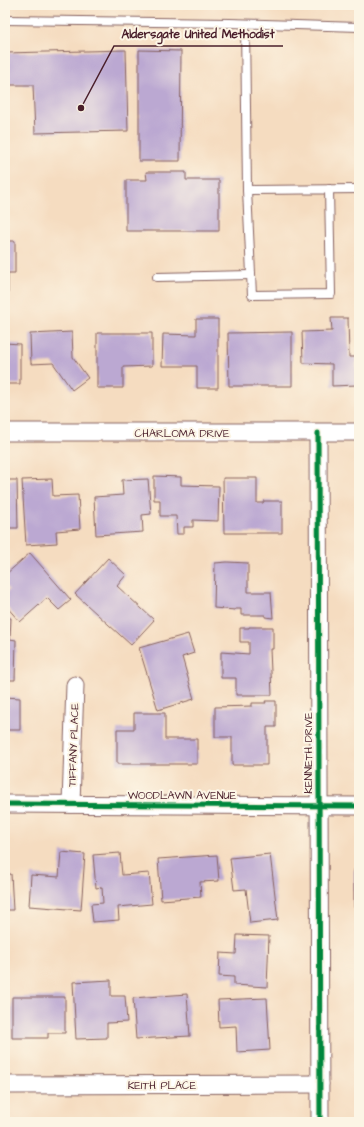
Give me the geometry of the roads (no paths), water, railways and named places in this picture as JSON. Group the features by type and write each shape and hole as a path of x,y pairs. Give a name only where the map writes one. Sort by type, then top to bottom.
{"street":[{"name":"CHARLOMA DRIVE","path":"5,432 359,432"},
{"name":"KENNETH DRIVE","path":"318,433 320,1122"},
{"name":"TIFFANY PLACE","path":"71,804 75,685"},
{"name":"WOODLAWN AVENUE","path":"5,804 359,806"},
{"name":"KEITH PLACE","path":"5,1086 320,1084"}],"lane":[{"path":"5,20 359,27"},
{"path":"245,24 247,190 252,295 331,294 329,189"},
{"path":"247,190 359,189"},
{"path":"157,277 251,275"}],"place":[{"name":"Aldersgate United Methodist","path":"81,108"}]}
